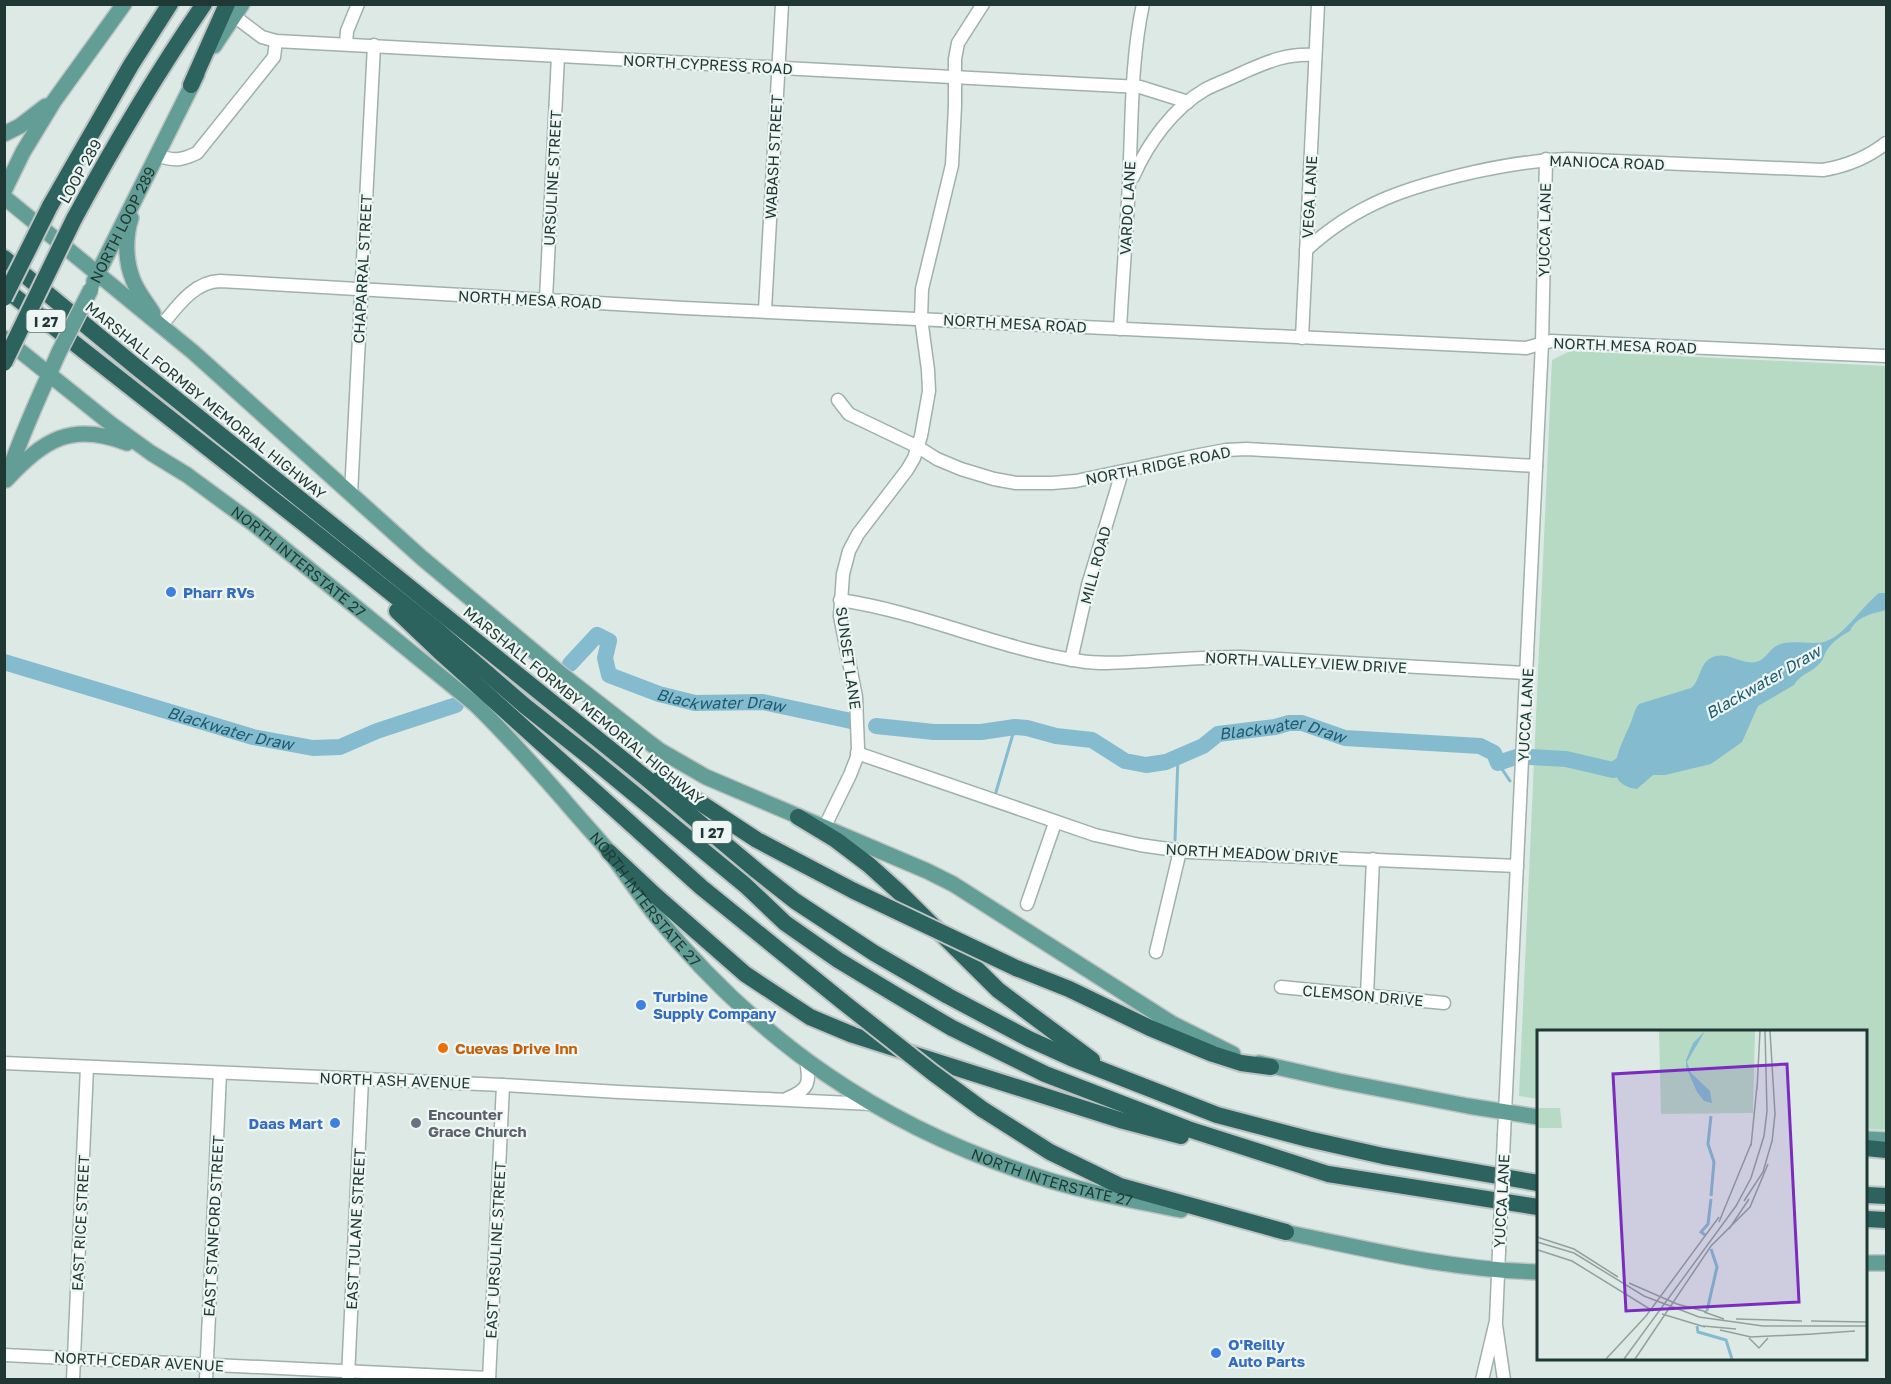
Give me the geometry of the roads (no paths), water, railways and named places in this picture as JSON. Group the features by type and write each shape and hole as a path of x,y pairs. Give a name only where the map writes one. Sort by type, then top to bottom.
{"highway":[{"name":"LOOP 289","path":"4,298 50,206 131,65 170,4"},
{"name":"LOOP 289","path":"4,363 74,219 112,150 152,83 204,4"},
{"path":"191,85 234,8"},
{"name":"MARSHALL FORMBY MEMORIAL HIGHWAY","path":"4,258 777,886 840,932 915,978 1000,1025 1071,1058 1217,1115 1383,1156 1537,1183"},
{"name":"I 27","path":"4,288 436,629 525,706 745,885 785,923 838,960 952,1028 1045,1074 1188,1129 1328,1174 1537,1207"},
{"path":"307,526 439,651 652,844 843,1002 982,1109 1050,1152 1120,1186 1286,1232"},
{"path":"539,693 722,818 796,862 1016,968 1150,1028 1241,1063 1271,1067"},
{"path":"798,817 836,840 869,865 998,990 1110,1073"},
{"path":"609,852 745,974 790,1005 826,1024 864,1039 1120,1120 1328,1174"},
{"path":"1867,1148 1887,1150"},
{"path":"1867,1195 1887,1196"},
{"path":"1867,1219 1887,1220"}],"main road":[{"path":"4,191 23,152 54,101 124,4"},
{"name":"NORTH LOOP 289","path":"5,483 22,435 59,352 191,85"},
{"path":"4,134 20,126 54,101"},
{"path":"138,191 126,243 128,260 133,281 161,326"},
{"path":"4,197 193,352 462,592 561,674 659,750 706,777 953,884 1173,1024 1239,1057 1271,1067 1468,1106 1537,1117"},
{"name":"NORTH INTERSTATE 27","path":"4,338 111,424 187,475 255,525 476,705 508,736 609,852 655,915 717,984 773,1035 871,1104 928,1134 1037,1177 1106,1194 1448,1265 1498,1271 1537,1272"},
{"path":"5,483 24,462 48,443 60,438 91,433 109,436 151,453"},
{"path":"1867,1139 1887,1140"},
{"path":"1867,1263 1887,1263"}],"street":[{"path":"346,44 347,31 358,4"},
{"name":"WABASH STREET","path":"765,310 782,4"},
{"name":"SUNSET LANE","path":"824,828 850,775 857,753 856,697 842,627 840,600 843,574 849,551 858,534 907,470 918,447 929,391 921,318 922,289 952,165 957,43 983,4"},
{"name":"VARDO LANE","path":"1120,329 1133,86 1143,4"},
{"name":"VEGA LANE","path":"1302,338 1318,4"},
{"name":"NORTH CYPRESS ROAD","path":"234,8 262,37 276,40 1133,86 1157,91 1188,102"},
{"path":"156,155 170,160 183,160 197,153 274,57 276,40"},
{"name":"CHAPARRAL STREET","path":"351,494 374,45"},
{"path":"1129,187 1141,159 1155,137 1188,102 1207,89 1269,61 1298,54 1315,55"},
{"name":"URSULINE STREET","path":"546,299 558,56"},
{"name":"MANIOCA ROAD","path":"1306,250 1348,217 1394,193 1511,164 1546,159 1569,159 1822,170 1857,162 1887,143"},
{"name":"YUCCA LANE","path":"1496,1321 1542,343 1546,159"},
{"name":"NORTH MESA ROAD","path":"161,326 192,291 212,281 1302,338 1526,348 1551,341 1887,356"},
{"name":"NORTH RIDGE ROAD","path":"838,400 849,414 918,447 937,459 961,469 1016,483 1052,483 1122,472 1226,450 1536,466"},
{"name":"MILL ROAD","path":"1071,660 1088,585 1122,472"},
{"name":"NORTH VALLEY VIEW DRIVE","path":"840,600 871,604 1071,660 1098,663 1241,657 1527,673"},
{"name":"NORTH MEADOW DRIVE","path":"857,753 1055,823 1095,835 1180,851 1517,866"},
{"path":"1027,904 1055,823"},
{"path":"1156,952 1180,851"},
{"path":"1367,995 1373,860"},
{"name":"CLEMSON DRIVE","path":"1281,987 1444,1003"},
{"path":"784,1100 805,1088 809,1072 806,1060"},
{"name":"NORTH ASH AVENUE","path":"4,1063 503,1084 871,1104"},
{"name":"EAST RICE STREET","path":"73,1380 87,1067"},
{"name":"EAST STANFORD STREET","path":"206,1380 220,1073"},
{"name":"EAST TULANE STREET","path":"348,1375 362,1079"},
{"name":"EAST URSULINE STREET","path":"489,1379 503,1084"},
{"path":"1482,1380 1496,1321"},
{"path":"1496,1321 1504,1380"},
{"name":"NORTH CEDAR AVENUE","path":"4,1355 348,1375 489,1379"}],"water":[{"path":"1879,593 1886,593 1886,610 1870,614 1857,622 1850,631 1832,644 1817,666 1794,685 1758,706 1742,742 1711,764 1665,775 1653,775 1637,789 1625,786 1618,779 1615,771 1619,751 1639,704 1691,688 1697,681 1704,664 1711,658 1723,656 1744,662 1756,662 1783,643 1818,643 1832,639 1846,628"}],"waterway":[{"name":"Blackwater Draw","path":"570,664 597,635 609,641 605,658 609,675 659,694 695,703 763,702 851,721"},
{"name":"Blackwater Draw","path":"4,662 253,737 313,748 340,747 377,731 456,705"},
{"name":"Blackwater Draw","path":"876,726 934,732 981,732 1015,727 1027,728 1056,736 1092,740 1125,761 1146,765 1166,762 1203,746 1218,734 1275,727 1289,723 1302,723 1345,738 1480,746 1494,753 1498,763 1516,757"},
{"path":"996,792 1015,727"},
{"path":"1175,840 1178,757"},
{"name":"Blackwater Draw","path":"1530,757 1566,759 1613,770 1635,757"},
{"path":"1498,763 1510,781"}],"place":[{"name":"Pharr RVs","path":"171,592"},
{"name":"Turbine Supply Company","path":"641,1005"},
{"name":"Cuevas Drive Inn","path":"443,1048"},
{"name":"Daas Mart","path":"335,1123"},
{"name":"Encounter Grace Church","path":"416,1123"},
{"name":"O'Reilly Auto Parts","path":"1216,1353"}]}
